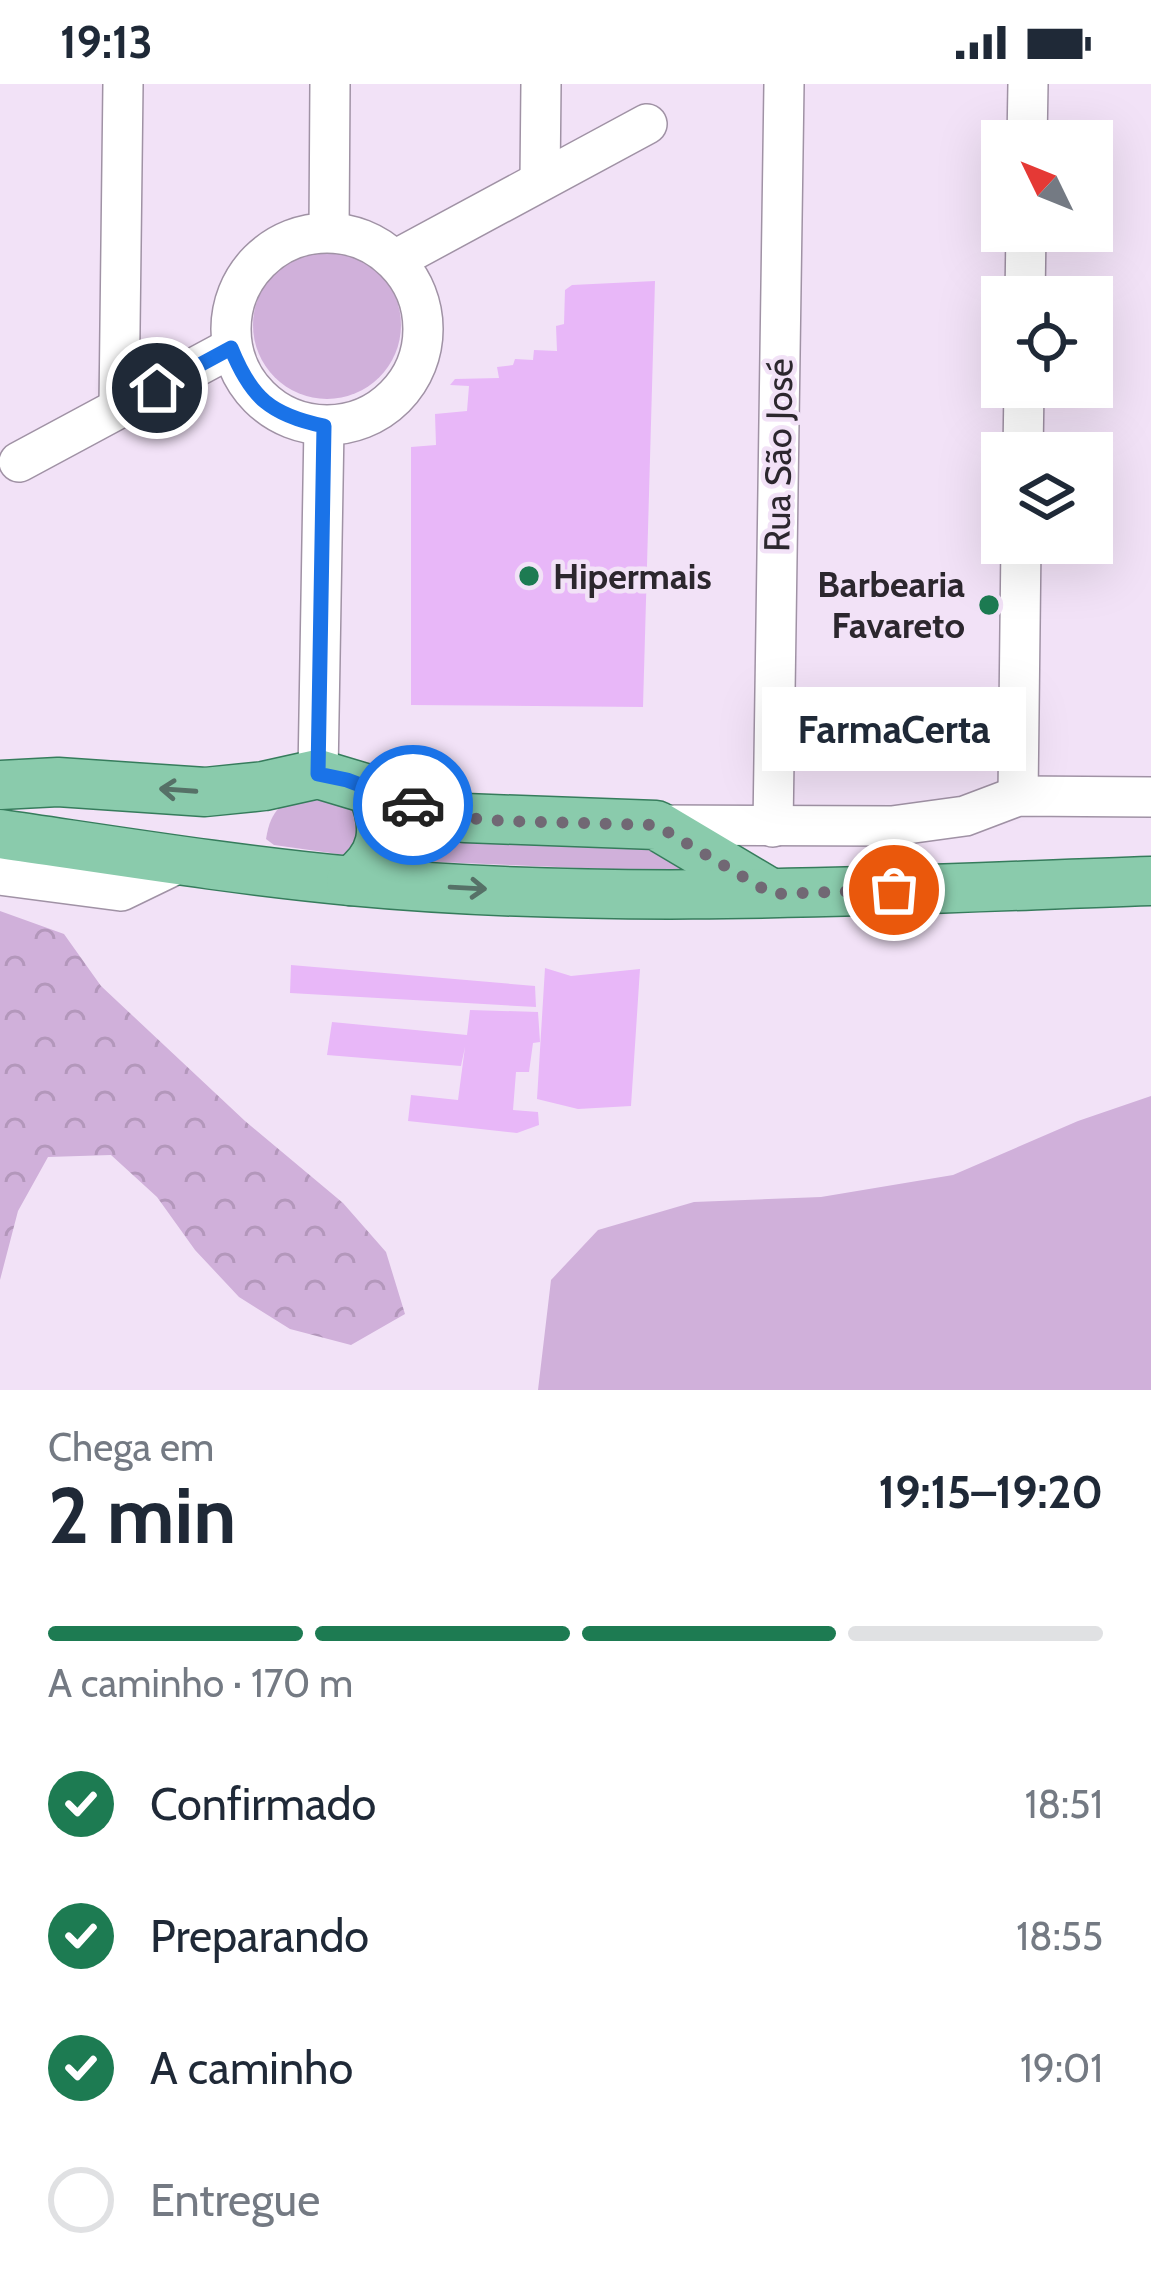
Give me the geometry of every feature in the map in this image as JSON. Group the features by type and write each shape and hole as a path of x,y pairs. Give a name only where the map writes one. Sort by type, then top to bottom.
{"main road":[{"path":"0,785 58,782 206,792 318,774 465,818 656,825 772,894"},
{"path":"264,786 249,807 245,831 270,871"},
{"path":"351,881 373,862 381,843 380,811 372,792"},
{"path":"0,834 351,881 508,890 772,894 1151,881"}],"street":[{"path":"119,408 123,84"},
{"path":"329,232 330,84"},
{"path":"540,182 541,84"},
{"name":"Rua São José","path":"773,827 784,84"},
{"path":"1028,84 1028,120"},
{"path":"394,260 647,124"},
{"path":"329,232 375,245 394,260 410,280 423,329 410,378 394,398 373,413 324,426 292,419 264,403 243,378 231,348 230,319 237,291 253,267 287,242 329,232"},
{"path":"19,462 231,348"},
{"path":"318,774 324,426"},
{"path":"1018,796 1022,564"},
{"path":"656,825 929,823 965,816 1018,796 1151,797"},
{"path":"0,875 121,891 185,860"}],"green space":[{"path":"327,251 355,257 379,273 395,297 401,325 395,353 379,377 355,393 327,399 299,393 275,377 259,353 253,325 259,297 275,273 299,257"},
{"path":"311,793 354,803 368,832 345,855 274,845 266,839 280,808"},
{"path":"395,808 433,835 638,845 703,873 391,860"},
{"path":"0,911 64,934 101,986 245,1121 343,1203 386,1252 405,1314 351,1345 290,1329 239,1297 195,1250 157,1197 111,1155 48,1157 18,1211 0,1280"},
{"path":"1151,1096 1151,1390 538,1390 551,1280 598,1230 694,1202 821,1197 953,1175 1078,1121"}],"building":[{"name":"Hipermais","path":"655,281 643,707 411,705 411,447 436,445 435,414 467,411 469,386 450,385 455,379 499,378 497,367 513,365 515,359 533,360 534,350 557,351 556,326 564,324 565,290 572,285"},
{"path":"291,965 535,986 536,1007 290,993"},
{"path":"545,968 571,976 640,969 631,1106 578,1109 537,1099"},
{"path":"470,1010 538,1012 540,1042 533,1043 529,1072 516,1072 513,1110 538,1112 539,1125 517,1133 408,1121 411,1095 458,1100 465,1047 461,1066 327,1055 332,1022 467,1035"}],"way so far":[{"path":"413,805 465,818 656,825 772,894 894,890"}],"place":[{"name":"Hipermais","path":"529,576"},
{"name":"Barbearia Favareto","path":"989,605"},
{"name":"FarmaCerta","path":"894,890"}],"route":[{"path":"157,388 231,348 243,378 264,403 292,419 324,426 318,774 413,805"}]}
